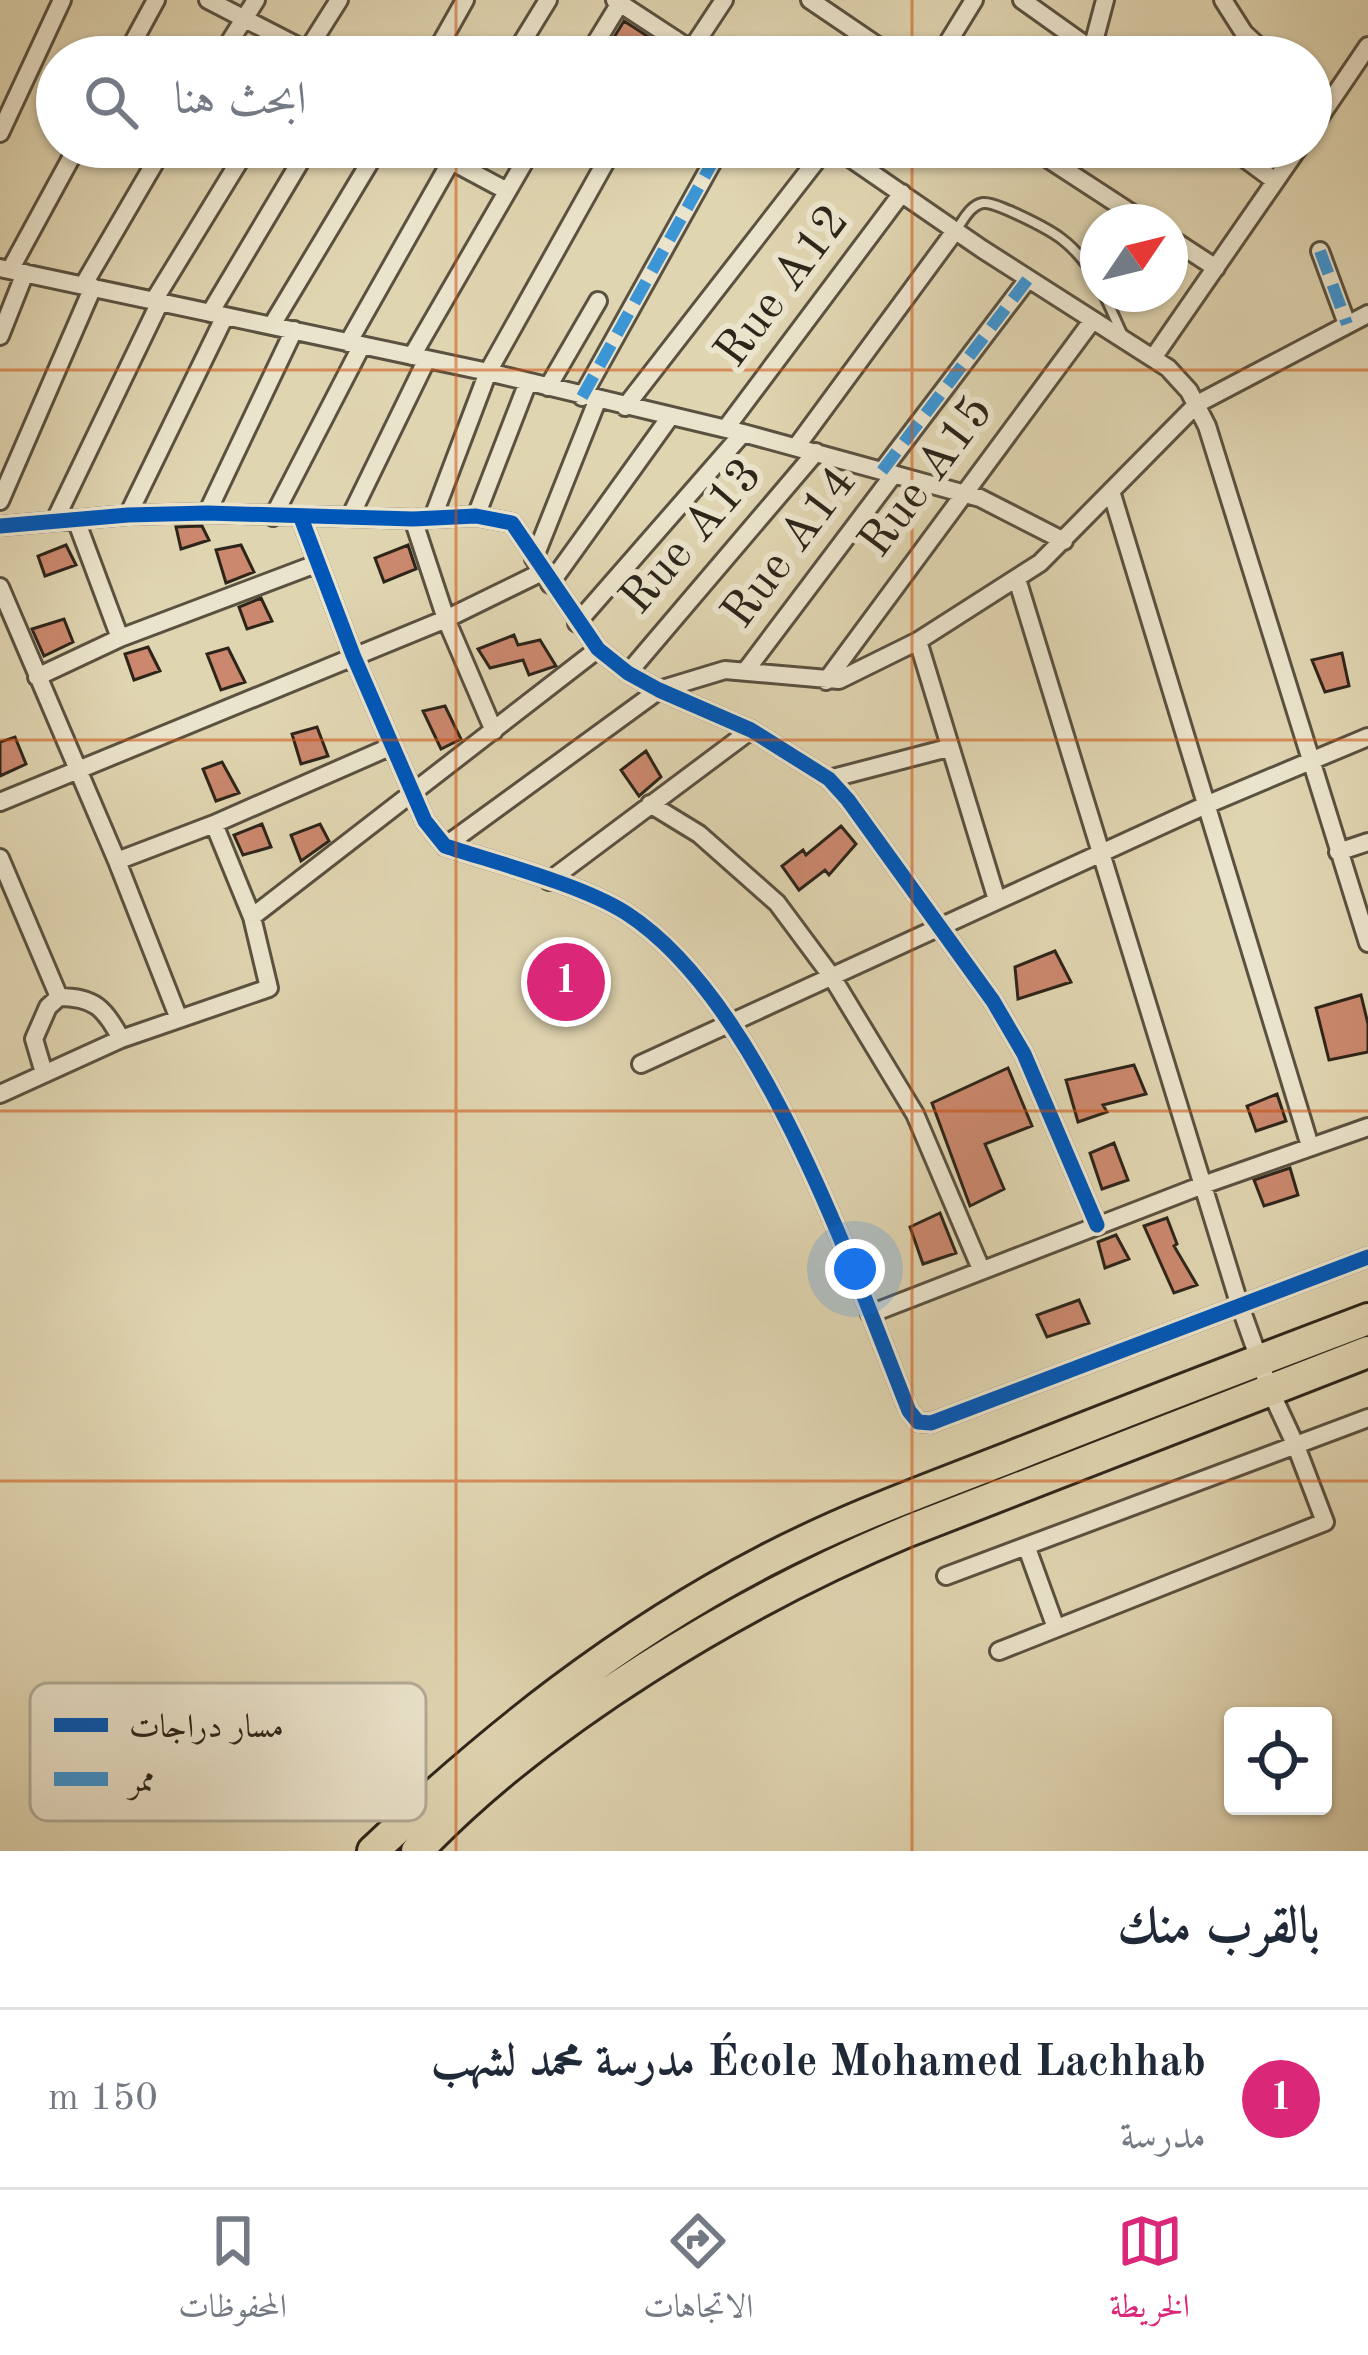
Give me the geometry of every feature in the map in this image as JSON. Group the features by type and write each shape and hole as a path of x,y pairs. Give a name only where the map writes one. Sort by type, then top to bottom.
{"highway":[{"path":"426,1801 531,1709 626,1643 766,1560 874,1510 1368,1319"},
{"path":"417,1851 466,1804 544,1742 726,1619 849,1556 1368,1352"},
{"path":"373,1851 405,1821"}],"street":[{"path":"44,36 61,0"},
{"path":"136,36 156,0"},
{"path":"208,0 276,36"},
{"path":"233,36 256,0"},
{"path":"319,36 338,0"},
{"path":"445,36 465,0"},
{"path":"526,36 548,0"},
{"path":"698,36 724,0"},
{"path":"810,0 863,36"},
{"path":"952,36 974,0"},
{"path":"1022,0 1073,36"},
{"path":"1100,36 1105,0"},
{"path":"1223,0 1247,36"},
{"path":"599,36 618,2 669,36"},
{"path":"1332,99 1368,46"},
{"path":"0,133 36,55"},
{"path":"0,336 12,270 66,168"},
{"path":"0,502 89,285 153,168"},
{"path":"55,520 156,303 236,168"},
{"path":"128,515 217,315 298,168"},
{"path":"272,325 367,168"},
{"path":"273,517 354,345 448,168"},
{"path":"475,168 507,191"},
{"path":"350,517 419,357 521,168"},
{"path":"433,517 488,372 602,168"},
{"path":"542,572 589,399 710,168"},
{"path":"626,407 814,168"},
{"path":"1062,168 1117,204"},
{"path":"1257,168 1275,181"},
{"path":"1154,358 1284,168"},
{"path":"866,169 1154,358 1175,375 1197,404 1208,426 1367,937"},
{"name":"Rue A12","path":"577,623 735,430 902,193"},
{"name":"Rue A13","path":"796,447 956,231"},
{"path":"1188,250 1216,268"},
{"path":"1320,251 1347,324"},
{"path":"12,270 735,430 962,492 1000,506 1064,541"},
{"name":"Rue A14","path":"747,669 1028,279"},
{"path":"548,387 598,301"},
{"path":"446,846 659,690 705,674 747,669 826,681 851,677 918,640 1017,579 1064,541 1197,404 1368,314"},
{"name":"Rue A15","path":"826,681 1092,321"},
{"path":"206,513 295,330"},
{"path":"476,516 528,382"},
{"path":"0,802 446,619 542,572 670,416"},
{"name":"Rue A13","path":"628,673 816,452"},
{"path":"1112,491 1310,1146"},
{"path":"0,526 206,513 301,518 476,516 512,523 598,649 628,673 751,730 829,779 993,1001 1024,1054 1097,1225"},
{"path":"301,518 412,794 425,821 446,846 622,910 701,983 732,1025 790,1127 909,1411 918,1422 931,1423 1368,1257"},
{"path":"413,519 446,619 494,731"},
{"path":"76,520 120,638"},
{"path":"38,677 120,638 316,564"},
{"path":"999,1651 1325,1522 1239,1304 1017,579"},
{"path":"0,586 179,1019"},
{"path":"918,640 997,900"},
{"path":"252,917 598,649"},
{"path":"549,881 751,730"},
{"path":"641,1064 1206,805 1368,737"},
{"path":"117,862 392,746"},
{"path":"829,779 948,748"},
{"path":"650,804 699,834 777,903 832,977 915,1114 981,1269"},
{"path":"0,1094 122,1039 269,988 252,917 214,824"},
{"path":"1338,852 1368,842"},
{"path":"0,858 59,997"},
{"path":"44,1073 34,1039 48,1007 59,997 93,1001 106,1011 122,1039"},
{"path":"870,1314 1203,1185 1368,1127"},
{"path":"946,1576 1368,1418"},
{"path":"1027,1549 1056,1628"}],"lane":[{"path":"956,231 973,208 984,202 1056,232 1080,255"},
{"path":"1112,312 1125,341"}],"building":[{"path":"624,21 647,36 615,36"},
{"path":"202,526 209,540 181,549 176,527"},
{"path":"66,545 76,565 45,576 38,556"},
{"path":"241,545 254,572 226,583 216,550"},
{"path":"408,545 416,569 384,582 375,558"},
{"path":"261,598 272,621 247,629 239,607"},
{"path":"64,619 73,642 44,656 32,629"},
{"path":"514,635 518,645 540,640 556,666 529,675 523,660 490,668 478,649"},
{"path":"148,647 160,671 134,680 125,654"},
{"path":"228,648 245,682 221,690 207,654"},
{"path":"1342,653 1349,686 1325,692 1312,660"},
{"path":"445,706 461,739 441,749 423,711"},
{"path":"317,727 328,756 301,764 292,734"},
{"path":"15,737 26,764 0,776 0,742"},
{"path":"646,751 661,777 639,796 621,770"},
{"path":"222,762 239,793 216,801 203,769"},
{"path":"262,824 271,847 243,855 234,835"},
{"path":"320,824 329,841 301,861 291,835"},
{"path":"841,826 856,844 829,875 825,870 799,890 782,866 803,850 806,855"},
{"path":"1055,951 1071,982 1018,999 1015,967"},
{"path":"1361,995 1368,1052 1329,1060 1316,1008"},
{"path":"1134,1065 1146,1094 1103,1105 1107,1112 1078,1122 1066,1080"},
{"path":"1008,1068 1032,1126 985,1144 1004,1189 970,1206 932,1103"},
{"path":"1277,1094 1286,1121 1256,1131 1247,1106"},
{"path":"1114,1143 1128,1180 1102,1189 1090,1153"},
{"path":"1290,1168 1298,1195 1264,1206 1254,1180"},
{"path":"940,1213 956,1253 923,1264 910,1227"},
{"path":"1167,1218 1174,1246 1197,1285 1174,1293 1144,1226"},
{"path":"1116,1235 1129,1259 1105,1268 1098,1242"},
{"path":"1079,1300 1089,1323 1047,1337 1037,1315"}],"marked path":[{"path":"582,397 709,168"},
{"path":"1320,251 1347,324"},
{"path":"882,471 1028,279"}],"cycle path":[{"path":"0,526 207,513 413,519 476,516 512,523 598,649 659,690 751,730 829,779 848,800 993,1001 1024,1054 1097,1225"},
{"path":"301,518 353,655 425,821 445,846 563,884 626,913 674,953 719,1007 796,1140 909,1411 918,1422 931,1423 1368,1257"}],"place":[{"name":"École Mohamed Lachhab مدرسة محمد لشهب","path":"566,982"}]}
